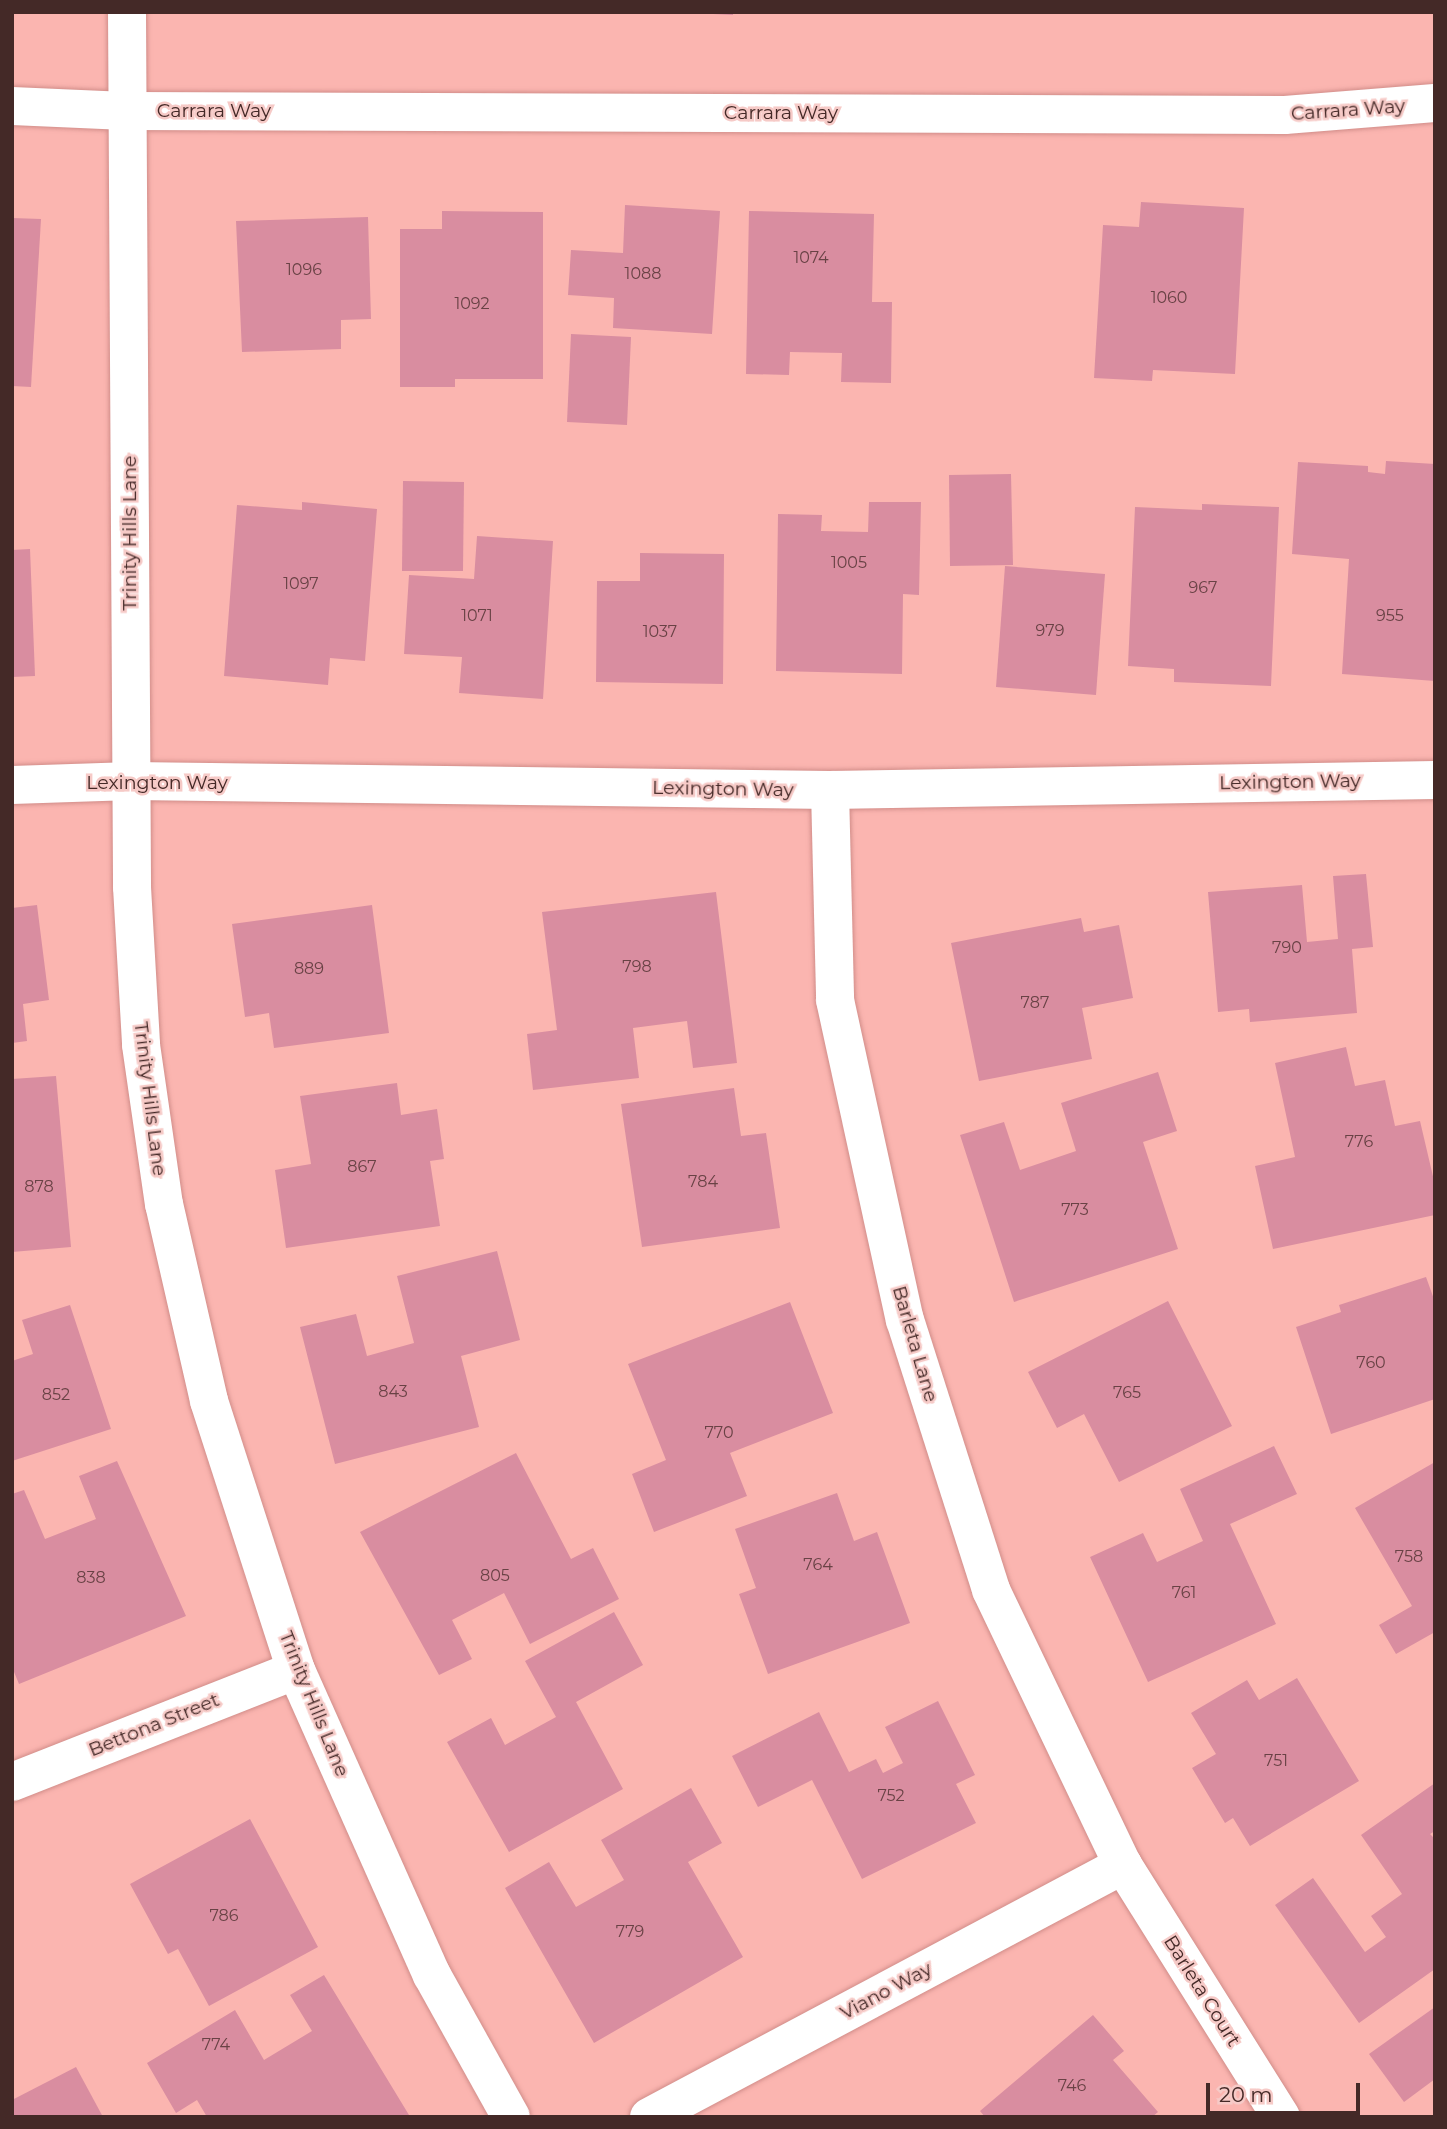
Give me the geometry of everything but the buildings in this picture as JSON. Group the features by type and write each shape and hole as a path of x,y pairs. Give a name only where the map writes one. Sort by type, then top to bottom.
{"street":[{"name":"Trinity Hills Lane","path":"127,12 132,887 141,1045 164,1204 209,1401 296,1670 432,1975 511,2117"},
{"name":"Carrara Way","path":"12,106 126,111 1285,115 1435,103"},
{"name":"Lexington Way","path":"12,785 132,781 830,790 1435,780"},
{"name":"Barleta Lane","path":"830,790 835,1000 905,1320 991,1590 1122,1865"},
{"name":"Bettona Street","path":"12,1782 296,1670"},
{"name":"Viano Way","path":"649,2117 1122,1865"},
{"name":"Barleta Court","path":"1122,1865 1280,2117"}]}
